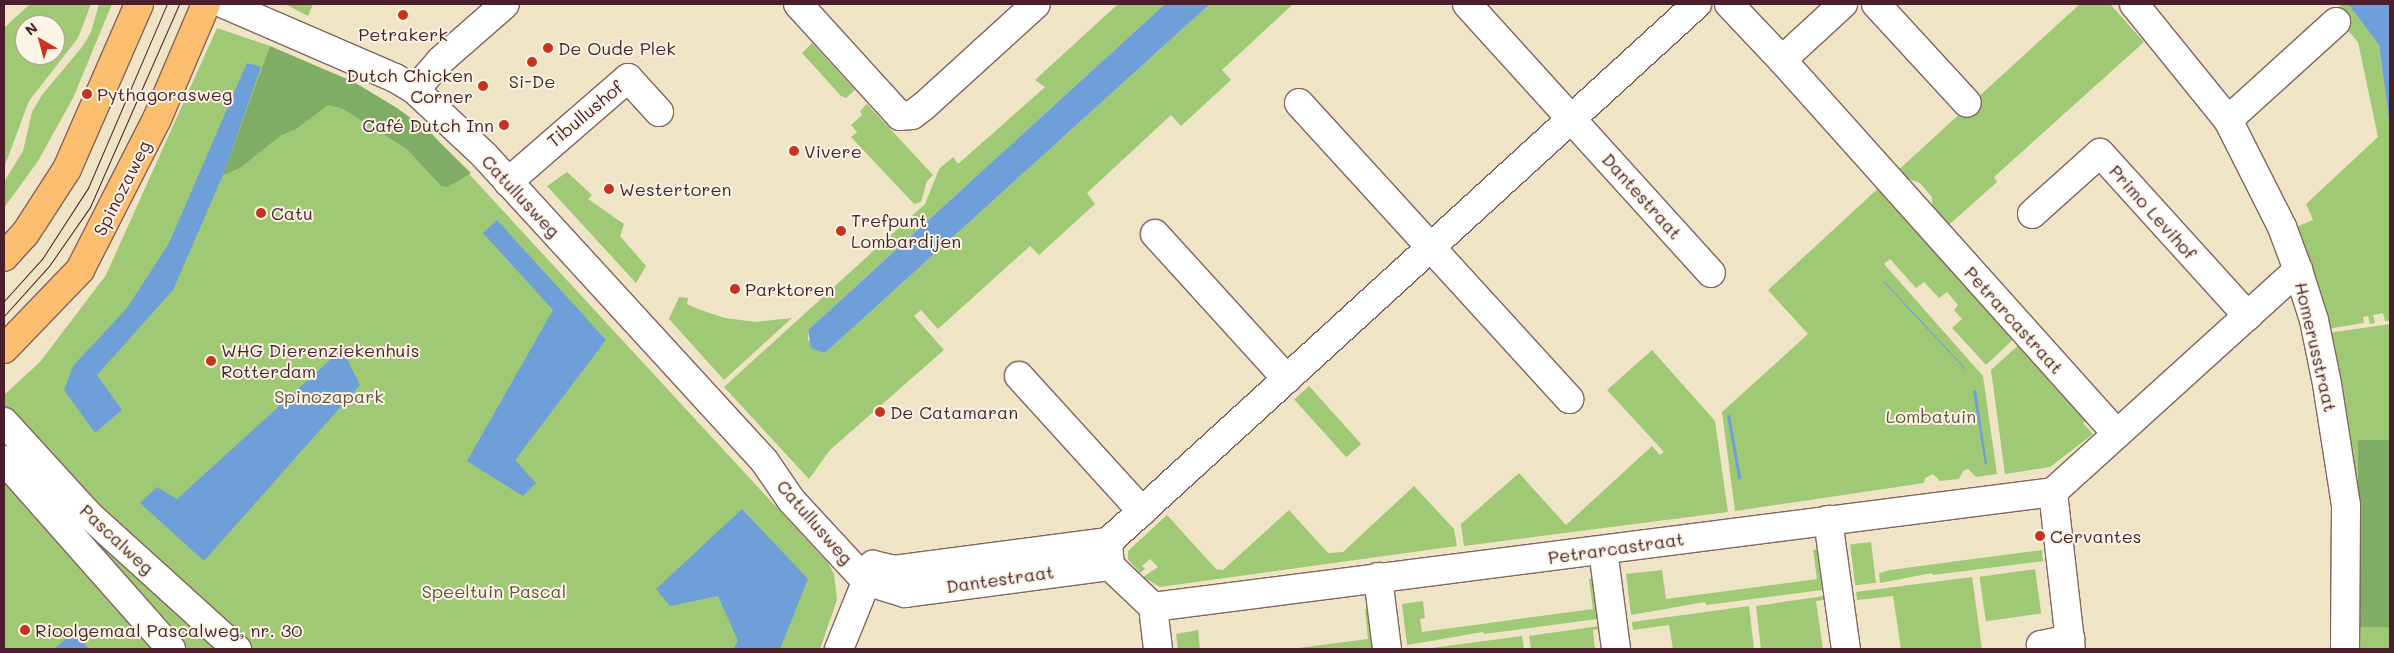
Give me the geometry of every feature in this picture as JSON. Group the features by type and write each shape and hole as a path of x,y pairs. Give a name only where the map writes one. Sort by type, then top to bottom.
{"main road":[{"path":"4,257 25,234 67,169 139,4"},
{"name":"Spinozaweg","path":"4,349 80,270 157,119 206,4"}],"street":[{"name":"Catullusweg","path":"224,4 386,74 415,90 508,182 765,462 799,482 870,573 839,649"},
{"path":"415,90 440,61 505,4"},
{"path":"798,4 900,116 912,115 924,106 1036,4"},
{"name":"Dantestraat","path":"1467,4 1712,273"},
{"path":"1158,649 1153,607 1109,554 1142,511 1697,4"},
{"path":"1729,4 1782,60 1843,4"},
{"path":"1876,4 1967,103"},
{"name":"Homerusstraat","path":"2134,4 2228,120 2282,227 2298,270 2314,320 2327,384 2346,506 2345,649"},
{"path":"2228,120 2336,22"},
{"name":"Petrarcastraat","path":"1782,60 2117,434"},
{"name":"Tibullushof","path":"508,182 628,78 659,112"},
{"path":"1298,102 1569,399"},
{"name":"Primo Levihof","path":"2032,214 2100,153 2248,316"},
{"path":"1155,234 1288,379"},
{"path":"2042,649 2041,645 2071,644 2054,492 2298,270"},
{"path":"1019,376 1142,511"},
{"name":"Pascalweg","path":"4,422 89,515 237,649"},
{"name":"Pascalweg","path":"4,460 171,649"},
{"name":"Petrarcastraat","path":"1153,607 2054,492"},
{"path":"1828,520 1846,649"},
{"path":"1603,550 1616,649"},
{"name":"Dantestraat","path":"870,573 1109,554"},
{"path":"1378,577 1387,649"}],"green space":[{"path":"30,4 91,4 78,38 65,55 65,15 18,15"},
{"path":"99,4 112,4 73,98 38,161 4,208 4,182 23,151 32,112 42,95 82,47 91,32"},
{"path":"285,4 313,4 308,16"},
{"path":"1118,4 1165,4 808,330 808,340 825,353 1210,4 1293,4 1222,70 1231,80 1181,126 1171,115 1087,193 1095,204 1039,255 1030,246 938,329 921,310 914,316 944,350 830,450 809,479 724,387 925,204 939,169 953,157 958,164 1045,87 1035,80"},
{"path":"2080,4 2110,4 2144,42 1994,177 1997,182 1943,230 1933,220 1932,197 1920,183 1894,174"},
{"path":"2342,4 2348,4 2379,45 2390,127 2390,321 2385,321 2383,313 2373,315 2375,323 2370,324 2368,316 2363,317 2364,323 2327,329 2291,229 2313,220 2306,204 2378,137 2358,42 2332,13"},
{"path":"15,18 15,65 57,65 29,101 4,168 4,28"},
{"name":"Spinozapark","path":"217,28 270,46 268,52 422,123 828,563 834,574 837,600 820,649 4,649 4,395 40,362 106,275"},
{"path":"812,43 855,90 846,98 841,96 802,53"},
{"path":"270,46 354,82 397,108 427,130 471,173 448,187 441,186 407,149 343,109 328,105 296,129 280,136 240,168 223,175"},
{"path":"867,104 933,175 927,181 921,202 914,204 851,137 857,132 851,125 862,115 860,111"},
{"path":"567,172 592,195 588,199 624,224 620,236 646,266 636,283 547,186"},
{"name":"Lombatuin","path":"1884,183 2018,335 1986,365 1952,328 1962,319 1954,310 1958,305 1947,292 1939,298 1924,282 1916,288 1890,259 1884,264 1983,376 1997,474 1976,477 1968,469 1963,471 1959,479 1940,481 1933,474 1925,478 1924,483 1735,511 1722,412 1808,334 1768,290"},
{"path":"679,297 688,298 687,304 725,318 756,322 792,318 724,380 669,319"},
{"path":"2390,324 2390,440 2358,446 2357,541 2328,333"},
{"path":"2023,341 2092,416 2083,423 2093,434 2050,467 2005,474 1991,370"},
{"path":"1652,350 1715,421 1728,512 1464,546 1461,524 1519,473 1566,525 1652,446 1660,455 1664,452 1607,390"},
{"path":"1309,386 1361,444 1346,457 1294,399"},
{"path":"2358,440 2390,440 2390,627 2358,627"},
{"path":"1414,486 1454,529 1457,546 1160,587 1143,577 1158,567 1150,559 1142,566 1145,569 1140,573 1128,559 1128,551 1167,515 1216,569 1223,570 1289,510 1328,553 1343,552"},
{"path":"1871,542 1876,583 1855,585 1850,545"},
{"path":"1825,548 1830,589 1706,605 1705,602 1631,615 1626,574 1662,570 1666,599 1817,579 1813,550"},
{"path":"2042,550 2043,561 1933,575 1932,573 1880,583 1879,573 1890,570"},
{"path":"2035,569 2041,614 1986,621 1980,577"},
{"path":"1601,577 1605,618 1484,634 1483,632 1407,645 1402,604 1423,601 1425,618 1420,619 1422,632 1593,609 1589,579"},
{"path":"1972,577 1982,649 1901,649 1893,596 1857,600 1856,592"},
{"path":"1831,595 1831,599 1816,601 1823,649 1761,649 1756,606"},
{"path":"1749,606 1754,649 1673,649 1669,625 1633,630 1632,622"},
{"path":"1376,608 1373,649 1290,649 1368,639 1365,609"},
{"path":"2357,624 2390,627 2390,649 2355,649"},
{"path":"1606,625 1607,628 1593,630 1595,649 1531,649 1529,636"},
{"path":"1198,630 1200,649 1178,649 1176,634"},
{"path":"1522,636 1524,649 1424,649"}],"water":[{"path":"1165,4 1210,4 825,353 811,348 808,330"},
{"path":"2348,4 2390,4 2390,127 2379,45"},
{"path":"247,63 261,67 223,175 173,290 97,375 122,410 95,433 64,390 73,366 127,308 169,243"},
{"path":"497,220 606,340 515,460 536,483 523,496 467,461 553,310 483,233"},
{"path":"1884,281 1966,369 1965,369"},
{"path":"342,349 360,385 204,561 140,503 157,487 177,499"},
{"path":"1976,390 1987,464 1985,465 1973,391"},
{"path":"1730,415 1741,479 1738,480 1727,416"},
{"path":"742,509 808,579 780,649 733,649 738,641 718,596 670,606 656,589"},
{"path":"74,631 89,649 54,649 70,635"}],"tram line":[{"path":"4,301 42,259 88,188 167,4"},
{"path":"4,316 49,266 90,207 179,4"}],"place":[{"name":"Petrakerk","path":"403,15"},
{"name":"De Oude Plek","path":"548,48"},
{"name":"Si-De","path":"532,62"},
{"name":"Dutch Chicken Corner","path":"483,86"},
{"name":"Pythagorasweg","path":"87,94"},
{"name":"Café Dutch Inn","path":"504,125"},
{"name":"Vivere","path":"794,151"},
{"name":"Westertoren","path":"609,189"},
{"name":"Catu","path":"261,213"},
{"name":"Trefpunt Lombardijen","path":"841,231"},
{"name":"Parktoren","path":"735,289"},
{"name":"WHG Dierenziekenhuis Rotterdam","path":"211,361"},
{"name":"De Catamaran","path":"880,412"},
{"name":"Cervantes","path":"2040,536"},
{"name":"Rioolgemaal Pascalweg, nr. 30","path":"25,630"}],"park label":[{"name":"Speeltuin Pascal","path":"494,591"}]}
